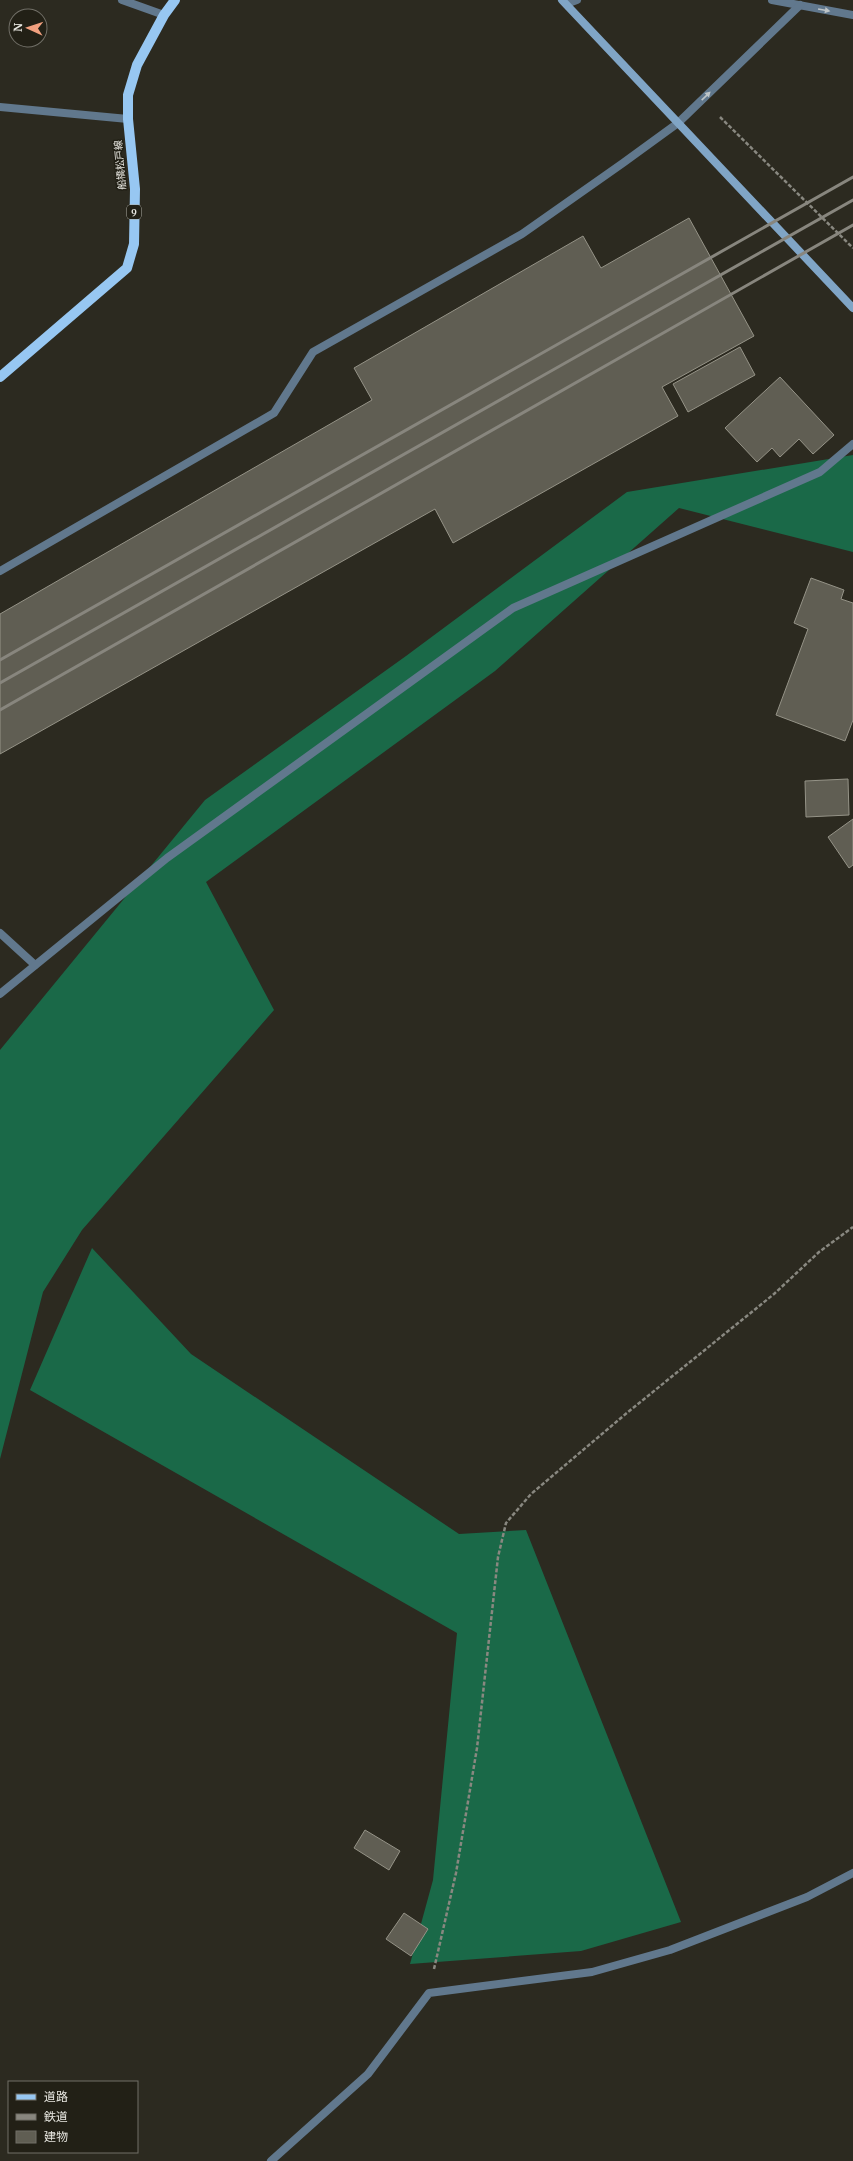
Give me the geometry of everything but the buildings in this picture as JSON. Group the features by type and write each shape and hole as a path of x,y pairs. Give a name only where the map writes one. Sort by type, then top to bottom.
{"main road":[{"name":"船橋松戸線","path":"0,377 126,268 134,244 135,189 128,119 128,94 136,65 164,14 176,0"}],"street":[{"path":"122,0 164,14"},
{"path":"564,2 577,0"},
{"path":"772,0 853,15"},
{"path":"564,2 853,308"},
{"path":"0,571 274,413 313,352 522,234 678,123 800,5"},
{"path":"0,107 128,119"},
{"path":"0,994 167,858 513,608 820,472 853,444"},
{"path":"0,933 35,965"},
{"path":"271,2161 368,2074 429,1993 592,1972 663,1952 807,1896 853,1873"}],"path":[{"path":"720,117 853,248"},
{"path":"429,1993 461,1842 477,1748 498,1557 506,1523 532,1494 628,1412 774,1294 819,1252 853,1227"}],"green space":[{"path":"853,455 853,552 679,508 495,671 206,882 274,1010 82,1230 43,1292 0,1459 0,1050 205,800 406,656 627,492"},
{"path":"92,1248 191,1354 459,1534 526,1530 681,1922 581,1951 410,1964 433,1880 457,1633 30,1390"}],"railway":[{"path":"0,660 853,177"},
{"path":"0,683 853,200"},
{"path":"0,710 853,225"}]}
